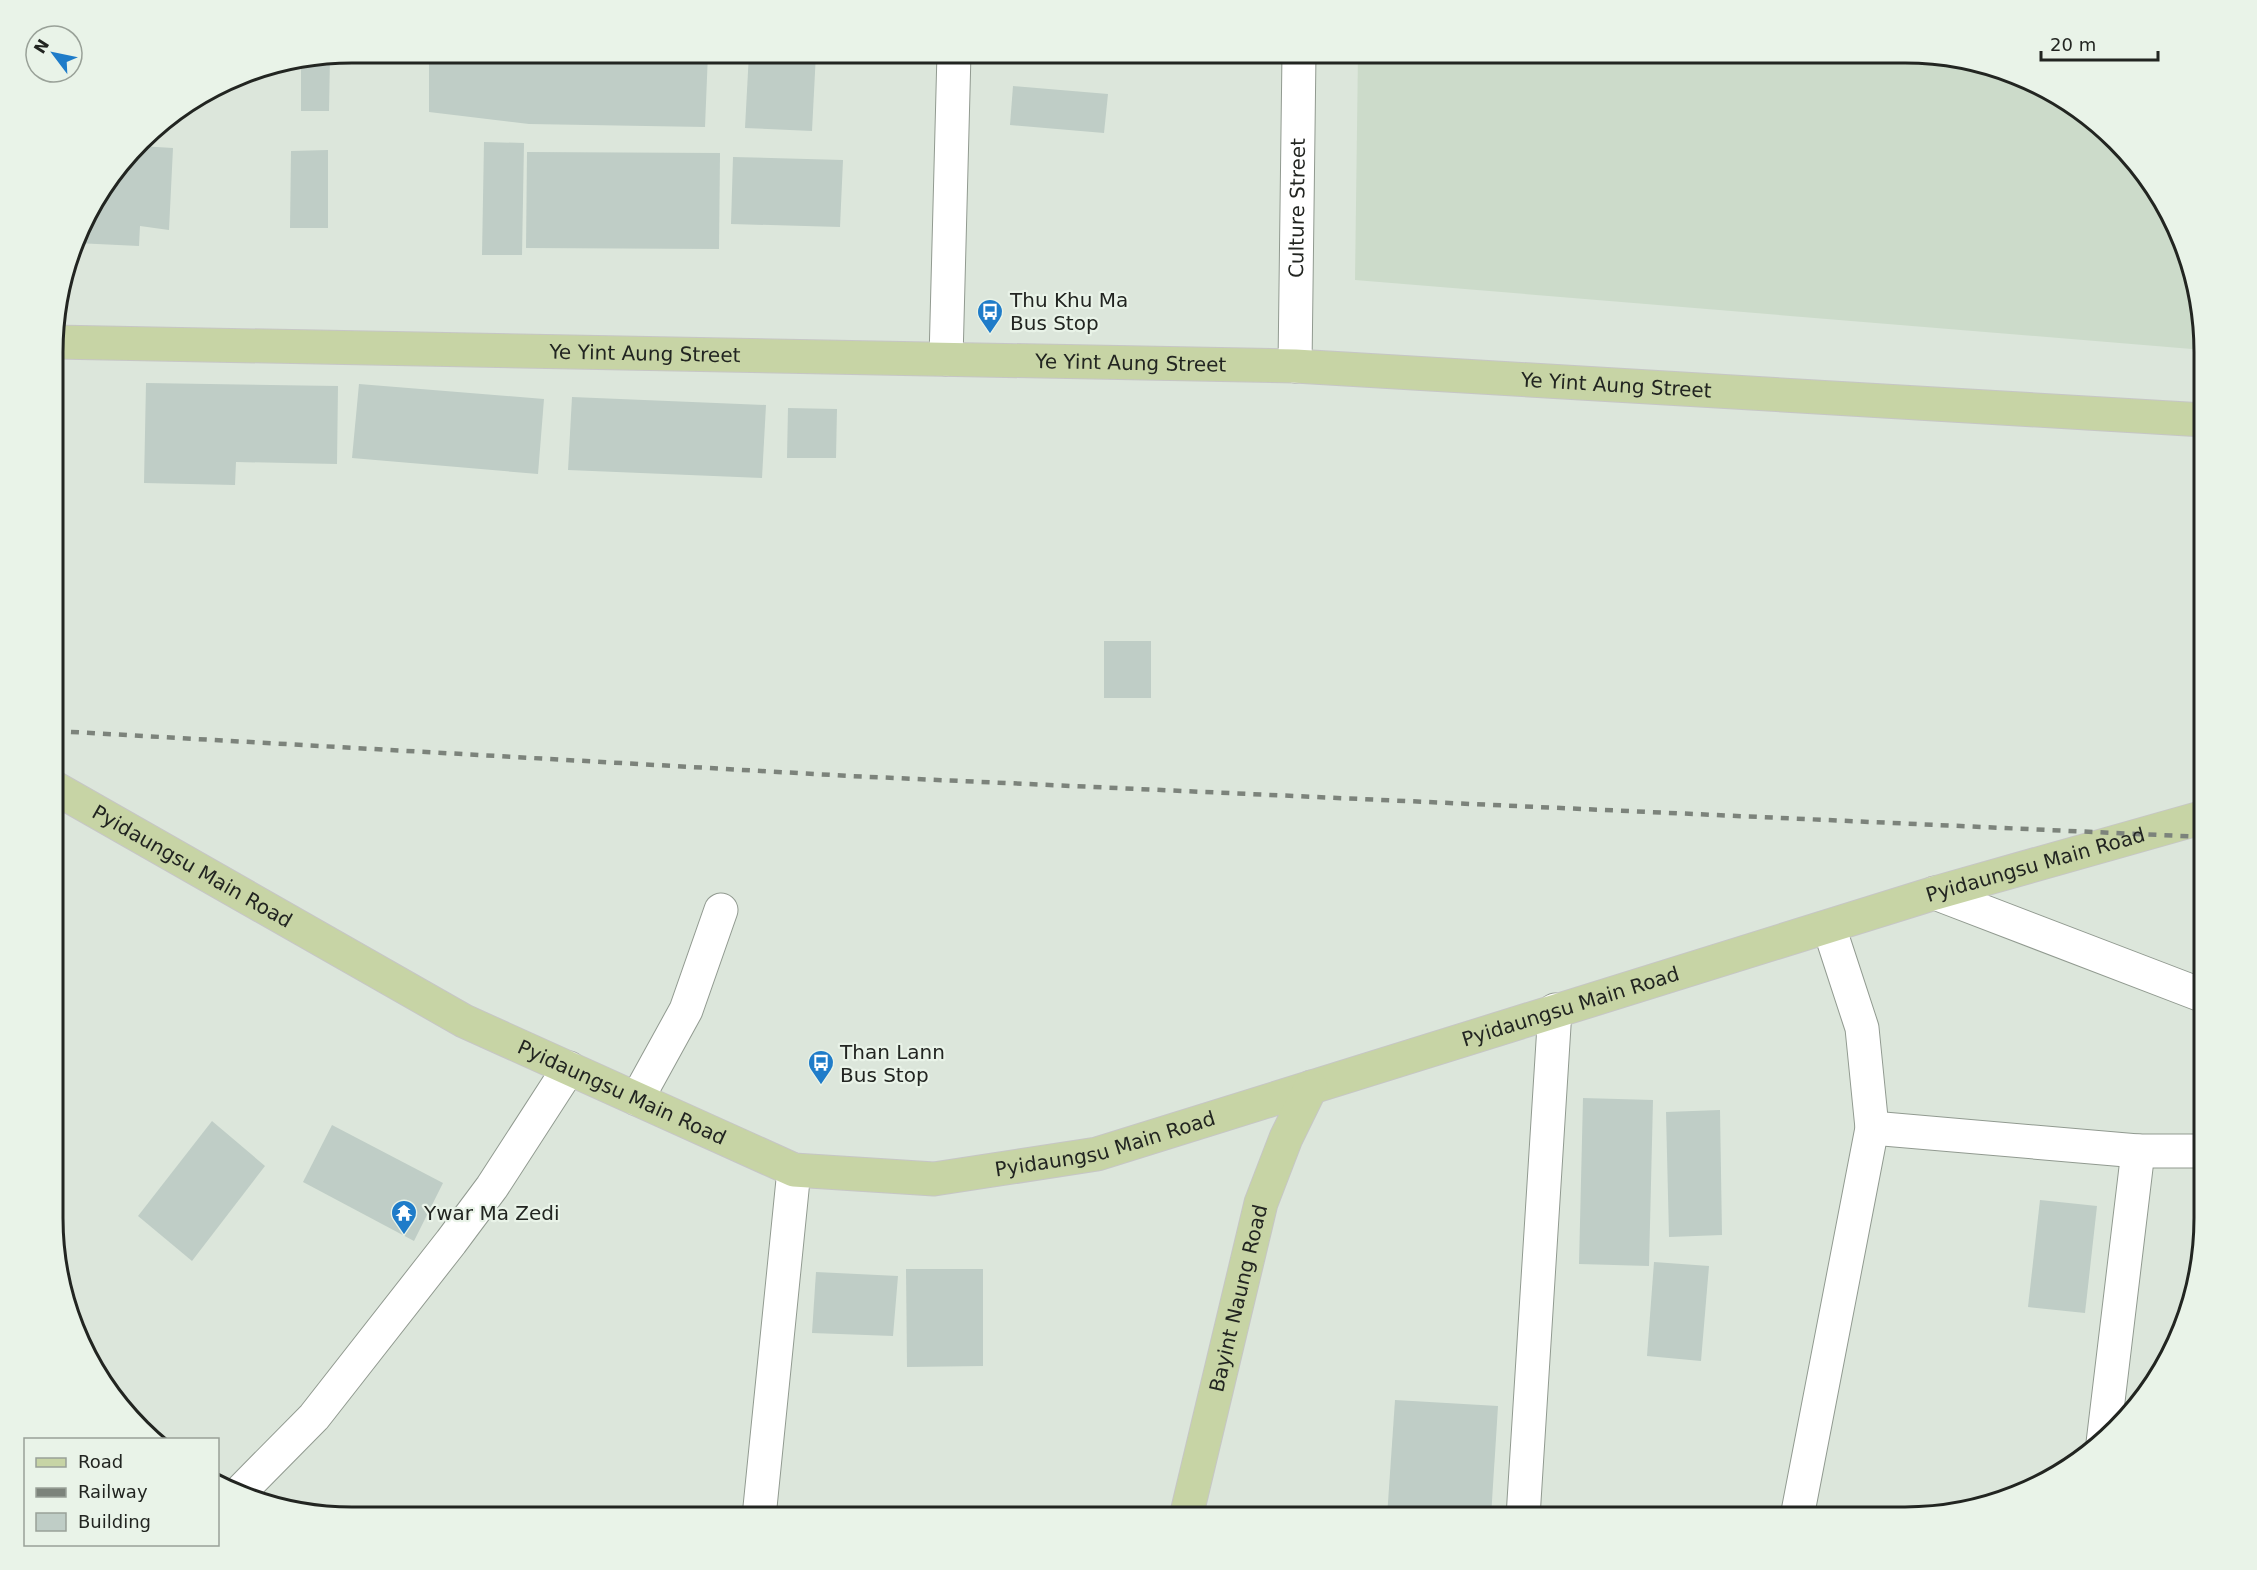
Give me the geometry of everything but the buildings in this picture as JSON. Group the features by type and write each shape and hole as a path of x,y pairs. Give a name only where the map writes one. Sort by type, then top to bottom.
{"main road":[{"name":"Ye Yint Aung Street","path":"64,342 1295,366 2194,419"},
{"name":"Pyidaungsu Main Road","path":"63,793 464,1021 795,1170 934,1179 1097,1154 1935,893 2194,821"},
{"name":"Bayint Naung Road","path":"1188,1507 1261,1203 1286,1138 1311,1087"}],"street":[{"path":"946,359 954,63"},
{"name":"Culture Street","path":"1295,366 1299,63"},
{"path":"1935,893 2194,992"},
{"path":"637,1099 686,1010 721,910"},
{"path":"1799,1507 1872,1128 1862,1028 1829,927"},
{"path":"1524,1507 1555,1010"},
{"path":"245,1487 314,1417 422,1279 492,1187 570,1068"},
{"path":"1872,1128 2138,1151 2194,1151"},
{"path":"2105,1426 2138,1151"},
{"path":"760,1507 795,1170"}],"shaded area":[{"path":"1358,63 1905,63 1943,65 1998,78 2050,102 2096,135 2122,161 2155,207 2179,259 2192,314 2194,349 1355,280"}],"railway":[{"path":"63,731 850,776 2194,837"}],"place":[{"name":"Thu Khu Ma Bus Stop","path":"990,335"},
{"name":"Than Lann Bus Stop","path":"821,1086"},
{"name":"Ywar Ma Zedi","path":"404,1236"}]}
